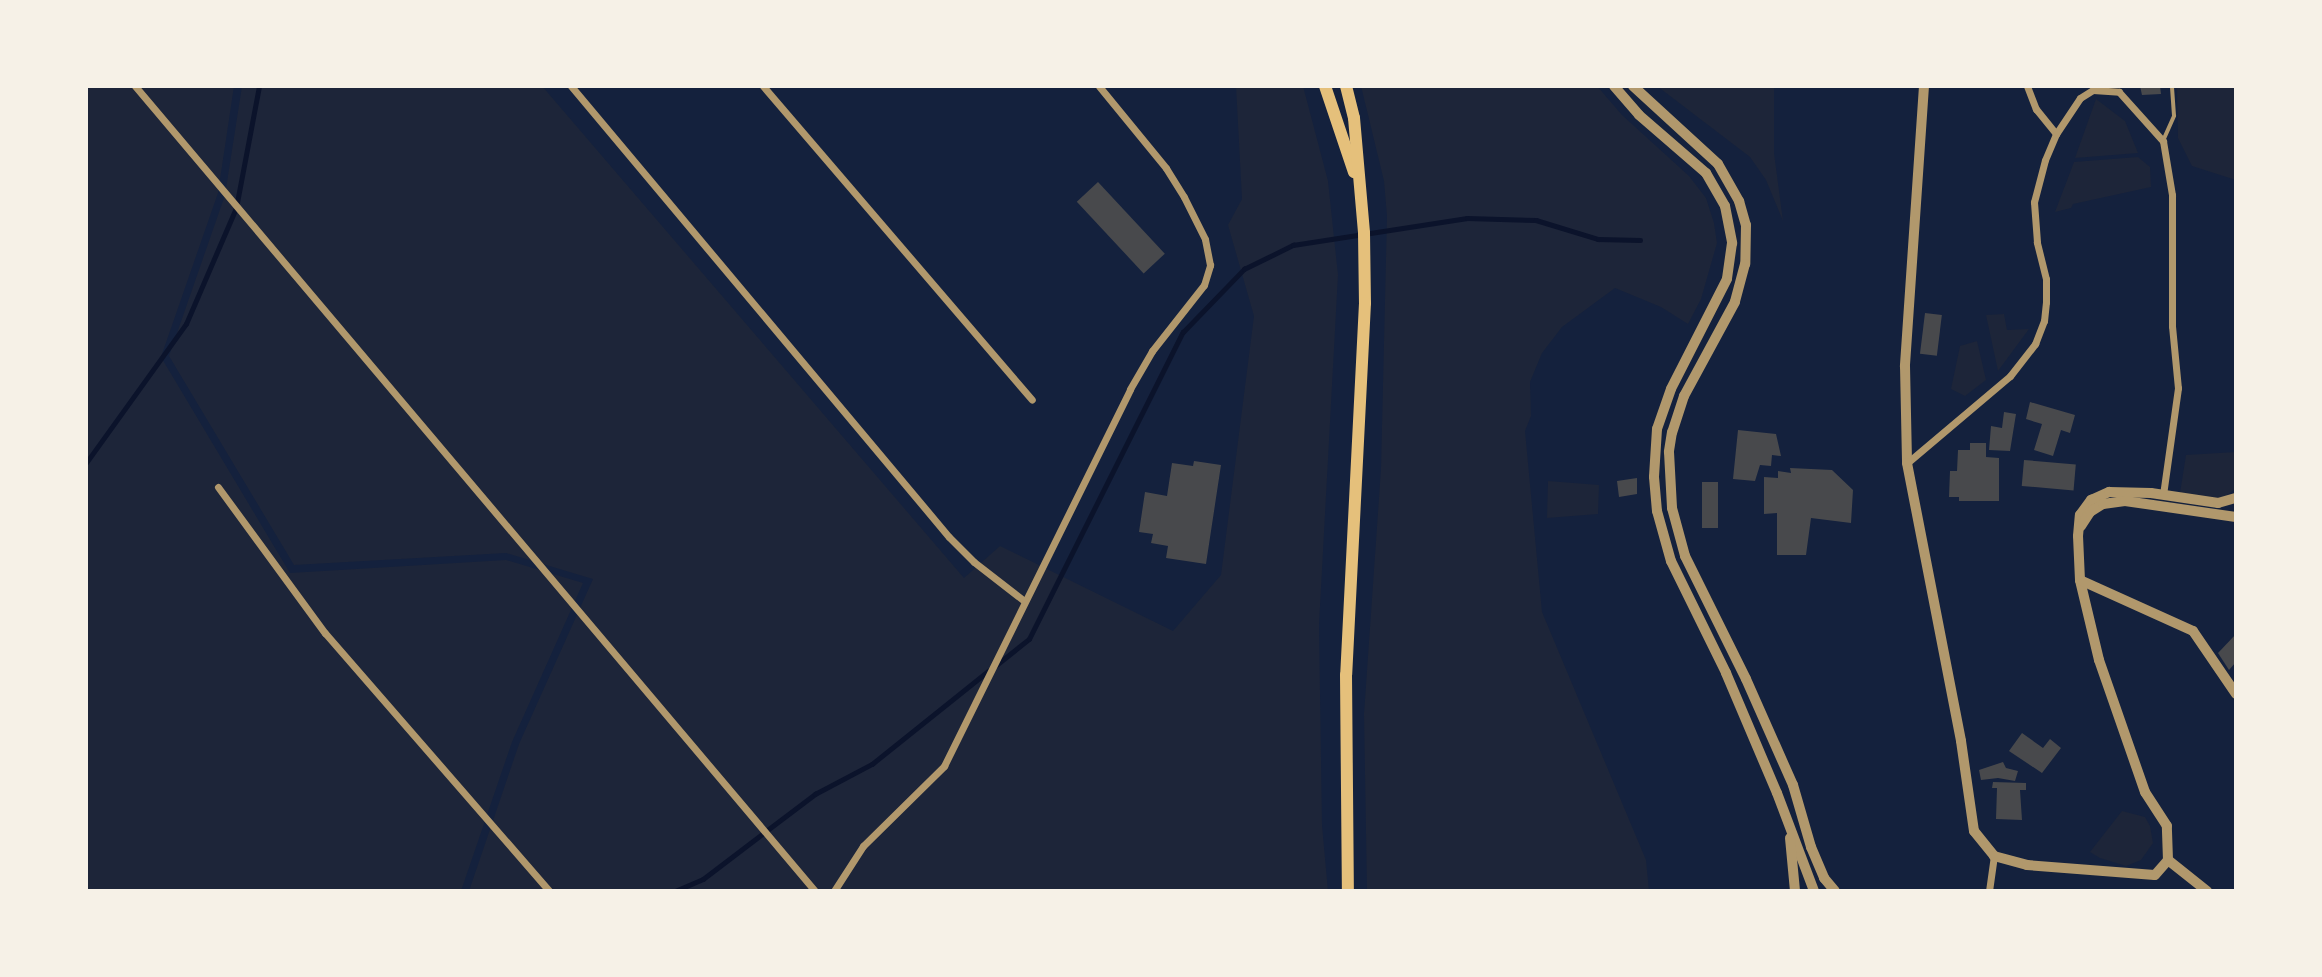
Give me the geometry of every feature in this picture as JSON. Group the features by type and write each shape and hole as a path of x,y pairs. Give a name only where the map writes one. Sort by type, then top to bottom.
{"highway":[{"path":"1325,86 1340,136 1359,184"},
{"path":"1346,86 1354,118 1364,233 1365,303 1346,675 1348,891"}],"street":[{"path":"135,86 815,891"},
{"path":"571,86 949,537 974,562 1023,600"},
{"path":"763,86 1032,400"},
{"path":"834,891 863,846 944,766 1023,600 1135,380 1152,351 1191,306 1204,285 1210,265 1205,239 1166,168 1099,86"},
{"path":"1614,86 1639,115 1706,173 1725,206 1731,228 1731,262 1721,296 1663,406 1655,440 1657,511 1671,561 1726,673 1777,793 1814,891"},
{"path":"1633,86 1718,164 1740,201 1746,225 1745,264 1735,302 1677,411 1669,452 1672,508 1685,555 1746,679 1793,785 1811,847 1824,878 1835,891"},
{"path":"1924,86 1905,366 1908,463 1963,752 1974,831 1994,856 2027,865 2155,875 2168,860 2168,826 2145,792 2098,660 2080,580 2078,537 2084,507 2099,496 2125,490 2218,503 2236,498"},
{"path":"2028,86 2036,109 2056,134"},
{"path":"1908,463 2010,376 2035,344 2044,321 2046,291 2035,229 2034,202 2045,160 2056,134 2080,98 2093,88 2119,92 2163,141 2172,195 2172,326 2178,388 2163,495"},
{"path":"218,487 325,633 549,891"},
{"path":"2078,537 2090,512 2111,502 2150,503 2236,517"},
{"path":"2080,580 2193,631 2236,694"},
{"path":"1777,793 1790,836 1795,891"},
{"path":"1989,891 1994,856"},
{"path":"2168,860 2207,891"}],"lane":[{"path":"2163,141 2174,116 2172,86"}],"shaded area":[{"path":"86,86 234,86 218,193 161,357 290,573 506,560 583,583 512,742 461,891 86,891"},
{"path":"242,86 542,86 964,578 1000,546 1173,631 1221,575 1254,316 1228,225 1242,199 1236,86 1303,86 1328,181 1338,275 1319,625 1322,825 1328,891 469,891 519,744 593,579 506,553 294,565 169,356 225,195"},
{"path":"1361,86 1597,86 1622,115 1689,176 1706,198 1717,243 1701,299 1688,324 1661,307 1615,288 1562,327 1542,353 1530,382 1531,416 1525,431 1542,612 1646,860 1649,891 1367,891 1364,714 1381,469 1387,216 1384,181"},
{"path":"1657,86 1774,86 1774,153 1783,221 1766,180 1750,157"},
{"path":"2177,86 2236,86 2236,180 2192,166 2178,138"},
{"path":"2096,99 2125,121 2138,153 2075,158"},
{"path":"2138,157 2150,167 2151,187 2073,204 2071,208 2055,212 2074,162"},
{"path":"2004,314 2007,330 2029,329 1998,371 1986,315"},
{"path":"1977,341 1986,380 1965,396 1951,389 1960,346"},
{"path":"2236,452 2236,488 2221,500 2180,493 2186,455"},
{"path":"1548,481 1599,485 1598,514 1547,518"},
{"path":"2122,811 2145,817 2150,826 2153,843 2141,860 2126,866 2090,852"}],"building":[{"path":"2140,86 2160,86 2161,94 2142,95"},
{"path":"1098,182 1165,254 1144,273 1077,202"},
{"path":"1925,313 1942,315 1937,356 1920,354"},
{"path":"2030,402 2075,415 2070,433 2061,430 2053,456 2034,450 2042,424 2026,419"},
{"path":"2004,412 2016,414 2010,451 1989,450 1991,426 2002,428"},
{"path":"1738,430 1776,434 1781,456 1772,455 1771,466 1760,465 1755,481 1733,479"},
{"path":"1970,443 1986,443 1986,457 1999,458 1999,501 1959,501 1959,497 1949,497 1950,471 1957,471 1958,450 1970,450"},
{"path":"2024,460 2076,465 2074,490 2022,486"},
{"path":"1194,461 1221,465 1206,564 1166,558 1168,546 1151,543 1153,534 1139,532 1145,492 1167,496 1172,463 1193,466"},
{"path":"1790,468 1832,470 1853,490 1851,523 1811,518 1806,555 1777,555 1777,513 1764,514 1764,477 1778,478 1778,471 1791,473"},
{"path":"1637,478 1637,494 1619,497 1617,481"},
{"path":"1702,482 1718,482 1718,528 1702,528"},
{"path":"2236,634 2236,662 2229,670 2218,653"},
{"path":"2022,733 2043,748 2050,739 2061,748 2042,773 2009,751"},
{"path":"2003,762 2006,768 2018,771 2015,781 1998,778 1981,780 1979,770"},
{"path":"1993,782 2026,783 2026,790 2020,790 2022,820 1996,819 1997,788 1992,788"}],"waterway":[{"path":"86,463 186,324 236,208 259,86"},
{"path":"995,666 1029,639 1183,332 1244,269 1293,245 1467,218 1536,220 1598,239 1640,240"},
{"path":"675,891 703,879 815,794 872,764 988,671"}]}
